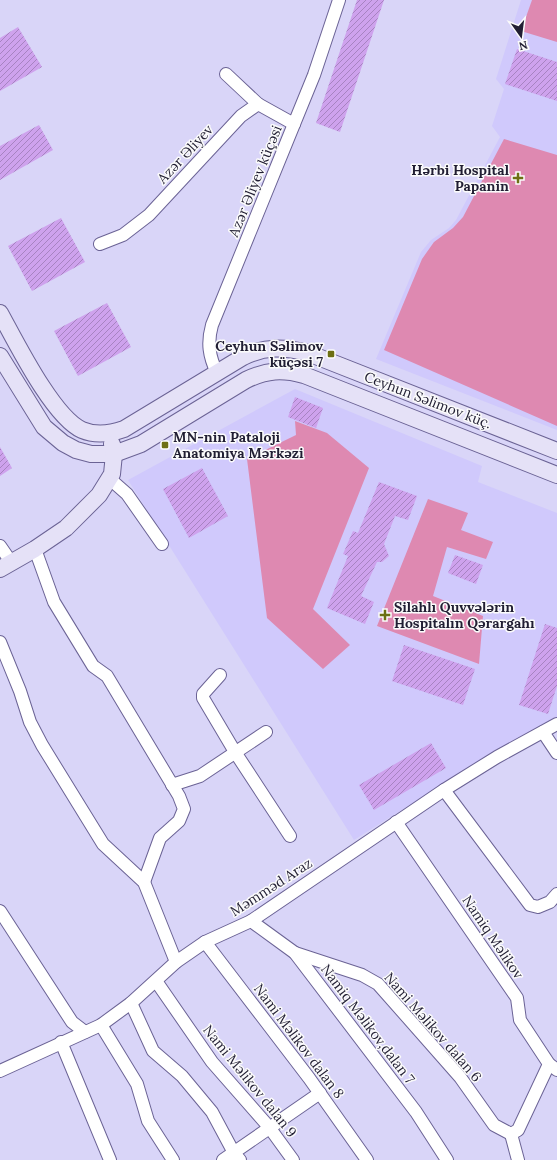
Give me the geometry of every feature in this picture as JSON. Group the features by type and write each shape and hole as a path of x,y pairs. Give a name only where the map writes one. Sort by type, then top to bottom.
{"main road":[{"path":"0,313 39,381 63,414 80,429 100,434 110,434 114,454 110,479 99,495 66,528 35,549 5,566"},
{"name":"Ceyhun Səlimov küç.","path":"110,434 135,423 254,351 283,347 298,350 557,451"},
{"path":"0,356 44,427 63,444 76,450 92,454 114,454"},
{"name":"Ceyhun Səlimov küç.","path":"114,454 141,444 259,374 276,370 289,371 304,375 557,475"},
{"path":"357,397 365,376"}],"street":[{"name":"Azər Əliyev küçəsi","path":"217,373 208,350 209,335 212,325 314,75 339,0"},
{"path":"226,74 258,104 294,124"},
{"name":"Azər Əliyev","path":"100,244 123,235 149,215 241,116 258,104"},
{"path":"110,479 124,490 162,544"},
{"path":"0,546 5,566"},
{"path":"35,549 54,602 93,666 107,676 179,796 184,809 179,821 160,838 144,882"},
{"path":"0,642 18,684 30,722 42,745 103,844 144,882 176,962"},
{"path":"220,675 203,694 203,698 235,752 290,836"},
{"name":"Məmməd Araz","path":"0,1071 101,1025 131,1003 176,962 205,942 250,921 444,790 498,757 557,724"},
{"path":"172,785 200,776 266,732"},
{"path":"543,732 557,753"},
{"path":"444,790 530,904 538,907 550,902 557,894"},
{"name":"Namiq Məlikov","path":"396,822 517,998 520,1020 553,1067"},
{"path":"0,911 72,1022 84,1032"},
{"name":"Namiq Məlikov,dalan 7","path":"250,921 295,953 416,1112 447,1160"},
{"name":"Nami Məlikov dalan 8","path":"205,942 320,1093 367,1160"},
{"name":"Nami Məlikov dalan 6","path":"295,953 362,975 378,984 460,1077 494,1125 511,1134"},
{"name":"Nami Məlikov dalan 9","path":"156,981 212,1062 269,1127 293,1160"},
{"path":"131,1003 153,1051 182,1076 212,1112 237,1157"},
{"path":"101,1025 137,1084 148,1121 173,1160"},
{"path":"61,1042 110,1160"},
{"path":"518,1160 511,1134 518,1130 553,1067"},
{"path":"223,1160 237,1157 269,1127 320,1093"}],"shaded area":[{"name":"Hərbi Hospital Papanin","path":"521,0 557,0 557,430 376,359 421,252 431,240 449,228 456,220 500,137 492,126 504,89 496,79"},
{"path":"532,0 557,0 557,42 521,31"},
{"name":"Hərbi Hospital Papanin","path":"504,139 557,155 557,426 384,350 422,259 434,242 453,228 463,217"},
{"name":"Silahlı Quvvələrin Hospitalın Qərargahı","path":"295,389 482,466 478,482 557,513 557,717 476,763 354,840 128,480"},
{"path":"295,421 327,433 369,468 313,609 350,645 323,669 267,618 247,459 296,435"},
{"path":"428,499 468,513 461,530 493,542 486,559 447,547 433,596 483,616 479,664 377,626"}],"building":[{"path":"357,0 384,0 340,132 316,123"},
{"path":"18,27 42,67 0,91 0,38"},
{"path":"517,49 557,62 557,101 505,84"},
{"path":"39,125 53,150 0,180 0,146"},
{"path":"61,218 85,262 32,291 8,246"},
{"path":"107,303 131,347 78,376 54,331"},
{"path":"295,397 323,408 316,428 288,417"},
{"path":"0,447 12,468 0,476"},
{"path":"202,468 228,516 189,538 163,489"},
{"path":"379,482 417,496 408,520 395,516 384,544 389,556 382,562 377,562 361,596 374,602 365,624 327,608 348,556 343,554 353,531 358,533"},
{"path":"455,555 483,565 476,584 448,573"},
{"path":"545,624 557,628 557,686 548,714 519,705"},
{"path":"404,645 475,669 463,705 392,681"},
{"path":"431,743 446,768 374,810 359,785"}],"place":[{"name":"Hərbi Hospital Papanin","path":"518,178"},
{"name":"Ceyhun Səlimov küçəsi 7","path":"331,354"},
{"name":"MN-nin Pataloji Anatomiya Mərkəzi","path":"165,445"},
{"name":"Silahlı Quvvələrin Hospitalın Qərargahı","path":"385,615"}]}
